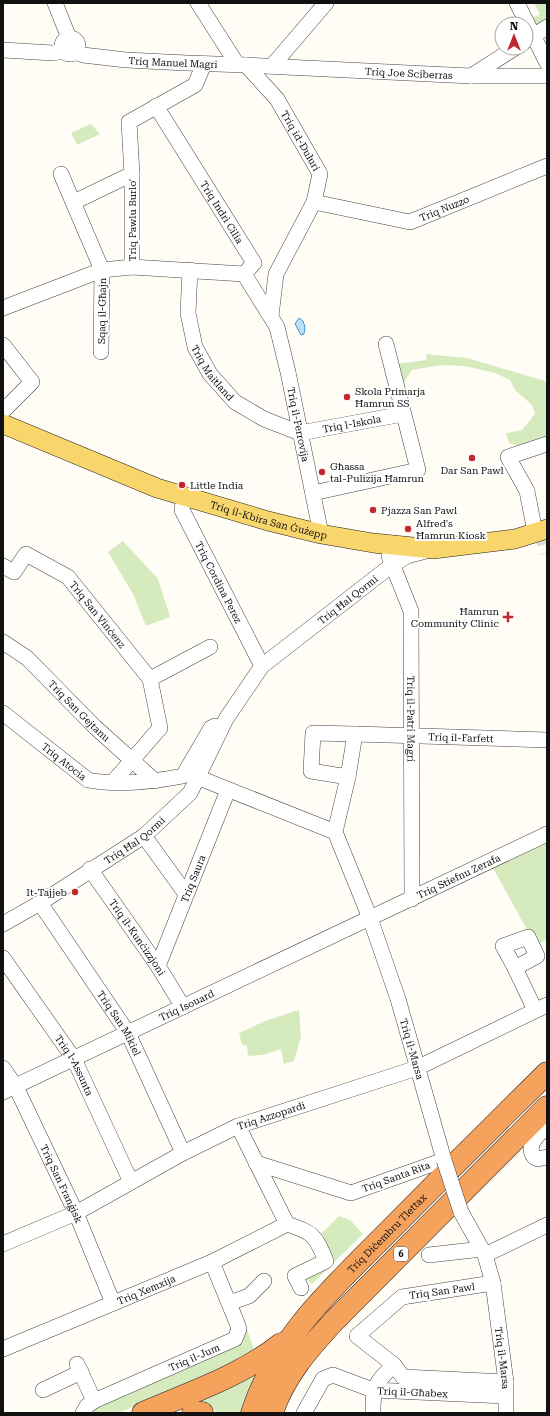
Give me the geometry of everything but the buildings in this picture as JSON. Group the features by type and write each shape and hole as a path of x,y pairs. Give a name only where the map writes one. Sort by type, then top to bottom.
{"highway":[{"name":"Triq Diċembru Tlettax","path":"252,1413 269,1371 290,1336 335,1286 547,1073"},
{"name":"6","path":"274,1408 302,1357 335,1320 547,1107"},
{"path":"143,1413 233,1374 271,1352 290,1336"},
{"path":"193,1413 202,1413"}],"main road":[{"name":"Triq il-Kbira San Ġużepp","path":"3,424 157,488 268,521 321,534 386,544 432,549 515,539 541,530"}],"street":[{"path":"55,3 69,47"},
{"name":"Triq id-Duluri","path":"198,3 241,64 277,99 320,174 314,202 276,274 271,316"},
{"path":"272,66 326,3"},
{"path":"517,3 522,16"},
{"path":"534,35 547,27"},
{"path":"534,44 547,63"},
{"name":"Triq Manuel Magri","path":"3,50 53,53 69,47 83,56 126,60 272,66"},
{"path":"471,76 502,56"},
{"path":"156,106 195,85 204,64"},
{"name":"Triq Joe Sciberras","path":"272,66 471,76 547,76"},
{"name":"Triq Pawlu Burlo'","path":"132,267 132,174 129,122 156,106"},
{"name":"Triq Indrì Cilia","path":"156,106 249,268 271,316"},
{"name":"Triq Nuzzo","path":"314,202 410,222 547,166"},
{"path":"61,174 102,270"},
{"path":"74,202 132,174"},
{"path":"3,308 102,270 132,267 190,270 249,268 263,263 276,274"},
{"name":"Sqaq il-Għajn","path":"101,352 102,270"},
{"name":"Triq Maitland","path":"190,270 188,313 195,347 210,374 235,402 264,419 300,433"},
{"name":"Triq il-Ferrovija","path":"271,316 277,327 288,372 321,534"},
{"path":"313,493 418,470 386,344"},
{"path":"3,345 32,382 3,411"},
{"name":"Triq l-Iskola","path":"300,433 403,414"},
{"path":"541,530 527,491 508,457 547,444"},
{"name":"Triq Cordina Perez","path":"184,496 182,510 262,666"},
{"name":"Triq il-Patri Magri","path":"386,544 392,565 412,611 412,899"},
{"name":"Triq Ħal Qormi","path":"3,924 40,903 90,869 144,836 190,793 190,776 262,666 392,565 407,556 432,549"},
{"name":"Triq San Vinċenz","path":"3,566 14,572 26,554 68,577 150,679 160,728 112,782"},
{"name":"Triq San Gejtanu","path":"3,642 27,658 95,727 155,781"},
{"path":"150,679 210,647"},
{"name":"Triq Atocia","path":"3,713 88,780 103,782 155,781 190,776"},
{"name":"Triq il-Farfett","path":"348,777 311,771 313,733 547,740"},
{"path":"190,776 335,832 348,777 355,734"},
{"name":"Triq Saura","path":"158,966 228,790"},
{"name":"Triq il-Marsa","path":"335,832 370,918 398,999 444,1160 461,1212 483,1252 492,1283 506,1389 506,1413"},
{"name":"Triq Stiefnu Zerafa","path":"370,918 547,834"},
{"path":"144,836 186,894"},
{"name":"Triq il-Kunċizzjoni","path":"90,869 158,966 183,1007"},
{"name":"Triq San Mikiel","path":"40,903 128,1033 183,1153"},
{"name":"Triq Isouard","path":"9,1090 370,918"},
{"name":"Triq l-Assunta","path":"3,958 74,1059 131,1182"},
{"path":"515,968 541,1008"},
{"name":"Triq Azzopardi","path":"3,1244 76,1213 183,1153 238,1126 417,1068 541,1008"},
{"name":"Triq San Franġisk","path":"3,1068 9,1090 76,1213 113,1302"},
{"path":"238,1126 287,1224 308,1232 318,1241 326,1261 295,1276 301,1288"},
{"path":"547,1127 538,1135 531,1148 534,1157 538,1159 547,1157"},
{"name":"Triq Santa Rita","path":"256,1163 352,1193 444,1160"},
{"name":"Triq Xemxija","path":"3,1349 212,1262 287,1224"},
{"path":"429,1255 483,1252 547,1225"},
{"name":"Triq il-Jum","path":"83,1413 87,1406 94,1401 234,1339 239,1329 239,1322 229,1303 212,1262"},
{"path":"229,1303 249,1296 264,1281"},
{"name":"Triq San Pawl","path":"357,1336 402,1297 492,1283"},
{"name":"Triq il-Għabex","path":"357,1336 394,1365 403,1377 506,1389"},
{"path":"373,1413 373,1390 378,1380 394,1365"},
{"path":"43,1390 79,1368 94,1401"},
{"name":"Triq il-Għabex","path":"304,1413 323,1379 333,1375 373,1390 506,1389"}],"green space":[{"path":"534,3 547,3 547,19 536,26 534,17 540,14"},
{"path":"91,124 100,134 77,145 71,133"},
{"path":"426,354 467,358 545,381 547,386 547,437 522,447 509,443 506,433 522,430 535,414 532,405 515,390 510,380 495,373 465,366 442,365 412,370 401,387 396,364 427,360"},
{"path":"123,541 158,579 170,617 146,626 133,594 108,552"},
{"path":"547,842 547,939 536,946 493,868"},
{"path":"299,1010 301,1037 294,1061 284,1064 281,1049 262,1055 248,1056 247,1046 242,1045 239,1033 265,1021"},
{"path":"339,1216 350,1220 363,1234 312,1284 306,1279 306,1274 323,1267 320,1235"},
{"path":"245,1324 255,1352 119,1413 92,1413 95,1408 242,1335"},
{"path":"267,1362 246,1413 218,1413 205,1403 185,1405 174,1413 158,1413"}],"water":[{"path":"299,318 303,321 305,327 304,334 301,335 295,324"}],"tunnel":[{"path":"541,530 547,553"}],"place":[{"name":"Skola Primarja Ħamrun SS","path":"347,397"},
{"name":"Dar San Pawl","path":"472,458"},
{"name":"Għassa tal-Pulizija Ħamrun","path":"322,472"},
{"name":"Little India","path":"182,485"},
{"name":"Pjazza San Pawl","path":"373,510"},
{"name":"Alfred's Ħamrun Kiosk","path":"408,529"},
{"name":"Ħamrun Community Clinic","path":"508,617"},
{"name":"It-Tajjeb","path":"75,892"}]}
